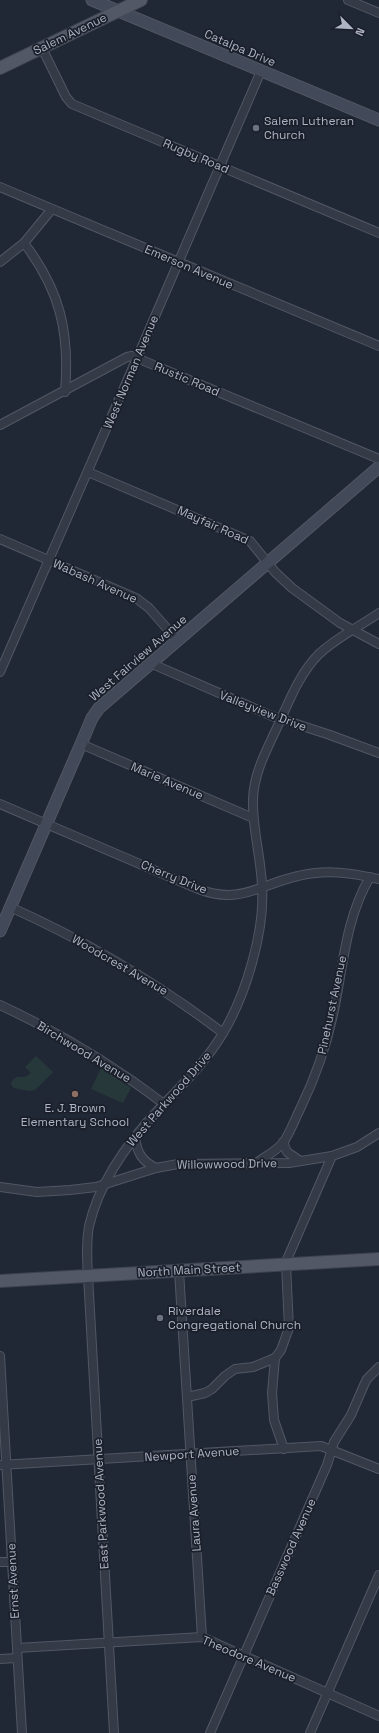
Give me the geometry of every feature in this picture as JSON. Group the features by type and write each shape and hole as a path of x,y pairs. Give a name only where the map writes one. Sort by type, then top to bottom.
{"main road":[{"name":"Salem Avenue","path":"0,68 141,0"},
{"name":"North Main Street","path":"0,1281 379,1259"}],"street":[{"name":"Catalpa Drive","path":"92,0 379,120"},
{"path":"348,0 379,13"},
{"name":"Rugby Road","path":"42,48 63,91 72,104 379,233"},
{"name":"West Norman Avenue","path":"0,672 179,262 260,71"},
{"name":"Emerson Avenue","path":"0,187 379,346"},
{"path":"0,262 24,243 52,209"},
{"path":"24,243 37,260 45,274 58,304 63,323 66,351 65,392"},
{"path":"0,425 65,392 128,357 137,358"},
{"name":"Rustic Road","path":"137,358 379,459"},
{"name":"West Fairview Avenue","path":"0,931 92,718 99,708 379,467"},
{"name":"Mayfair Road","path":"88,472 248,539 253,543 275,572 308,600 352,630 379,644"},
{"name":"Wabash Avenue","path":"0,539 136,598 149,608 177,640"},
{"name":"West Parkwood Drive","path":"88,1276 87,1247 89,1227 106,1184 122,1154 164,1104 201,1066 223,1033 241,997 252,963 260,920 262,888 253,818 253,794 258,768 295,688 307,668 319,654 335,640 379,613"},
{"name":"Valleyview Drive","path":"150,663 280,720 330,735 379,753"},
{"name":"Marie Avenue","path":"81,744 253,818"},
{"name":"Cherry Drive","path":"0,804 206,892 239,895 288,879 315,873 339,872 379,880"},
{"name":"Pinehurst Avenue","path":"256,1163 270,1154 283,1142 303,1102 319,1064 333,1015 350,927 362,890 370,877"},
{"name":"Woodcrest Avenue","path":"10,907 46,923 119,962 166,991 223,1033"},
{"name":"Birchwood Avenue","path":"0,1005 67,1039 138,1084 164,1104"},
{"name":"Willowwood Drive","path":"0,1188 20,1191 54,1192 96,1187 156,1168 192,1163 276,1163 332,1156 357,1147 379,1133"},
{"path":"135,1137 136,1147 140,1155 146,1162 156,1168"},
{"path":"283,1142 287,1152 299,1160"},
{"path":"284,1448 274,1420 272,1393 276,1358 281,1350 289,1328 285,1264 332,1156"},
{"name":"Laura Avenue","path":"180,1271 202,1636"},
{"name":"East Parkwood Avenue","path":"88,1276 114,1733"},
{"name":"Ernst Avenue","path":"0,1356 3,1465 12,1562 22,1733"},
{"path":"187,1397 212,1390 225,1376 235,1370 253,1367 276,1358"},
{"name":"Basswood Avenue","path":"210,1733 327,1465 334,1442 351,1415 367,1379 379,1367"},
{"name":"Newport Avenue","path":"3,1465 321,1446 379,1469"},
{"path":"0,1562 12,1562"},
{"path":"310,1733 379,1575"},
{"name":"Theodore Avenue","path":"17,1648 202,1636 379,1716"},
{"path":"0,1659 17,1658"}],"shaded area":[{"path":"36,1056 53,1072 35,1090 29,1091 14,1088 11,1085 12,1081 16,1077 25,1077 31,1073 25,1067"},
{"path":"101,1068 131,1088 123,1103 91,1089"}],"place":[{"name":"Salem Lutheran Church","path":"256,128"},
{"name":"E. J. Brown Elementary School","path":"75,1094"},
{"name":"Riverdale Congregational Church","path":"160,1318"}]}
